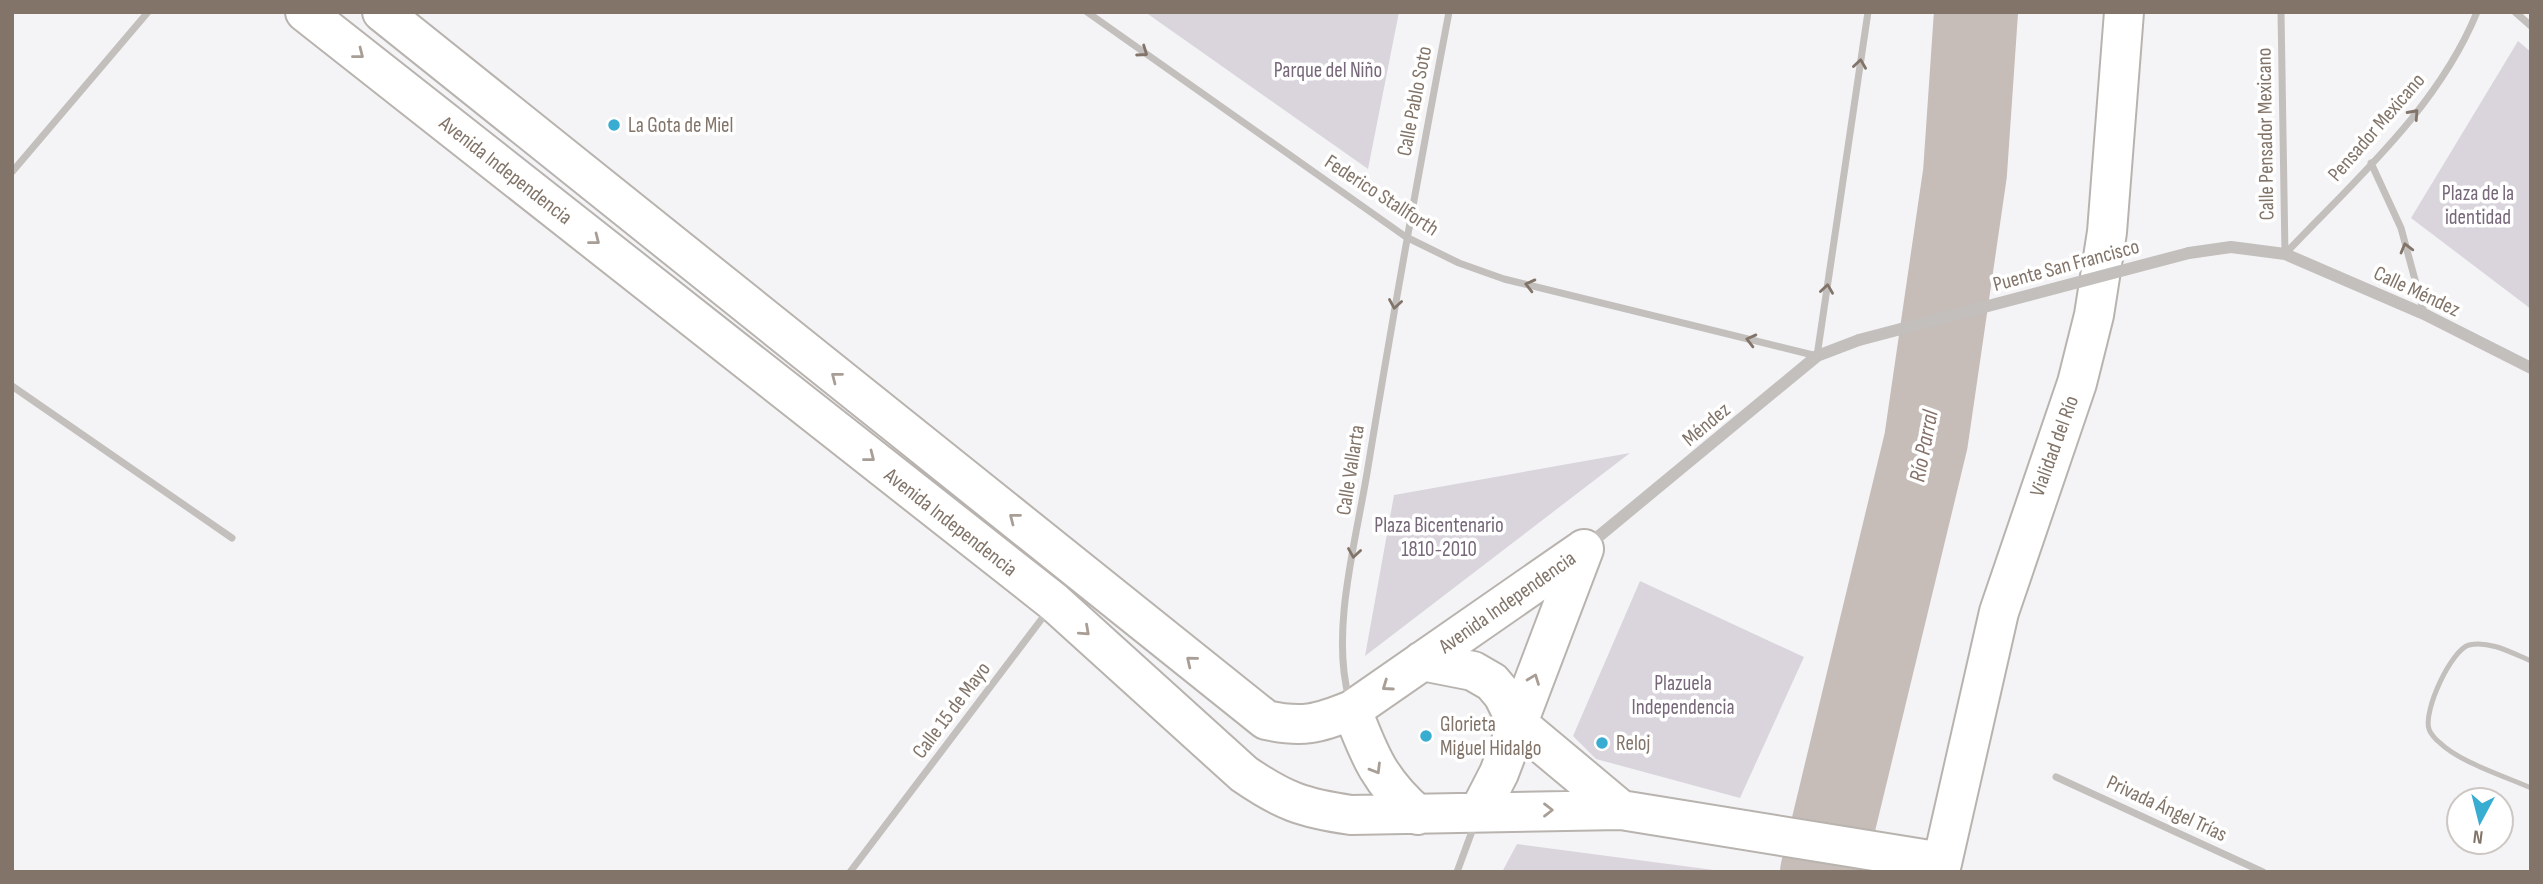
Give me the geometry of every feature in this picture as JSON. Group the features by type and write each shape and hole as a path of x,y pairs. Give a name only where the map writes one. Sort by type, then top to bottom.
{"main road":[{"name":"Avenida Independencia","path":"382,12 1068,587 1244,774 1274,795 1308,809 1351,815 1418,816 1480,810 1499,774 1584,549"},
{"name":"Vialidad del Río","path":"1945,867 1999,611 2077,383 2094,315 2107,232 2124,12"},
{"name":"Avenida Independencia","path":"321,20 1068,587 1266,720 1292,726 1312,724 1352,710 1584,549"},
{"path":"1422,661 1473,671 1492,682 1503,695 1517,723 1621,810"},
{"path":"1352,710 1371,761 1393,793 1418,816"},
{"path":"1480,810 1621,810 1885,853 1945,867"}],"street":[{"path":"12,172 148,12"},
{"name":"Federico Stallforth","path":"1087,12 1406,237 1459,263 1504,279 1817,356"},
{"name":"Calle Pablo Soto","path":"1406,237 1449,12"},
{"path":"1817,356 1868,12"},
{"name":"Calle Pensador Mexicano","path":"2281,12 2285,254"},
{"name":"Pensador Mexicano","path":"2285,254 2424,103 2467,37 2477,12"},
{"path":"2515,12 2531,26"},
{"path":"2371,163 2401,228 2424,314"},
{"name":"Calle Vallarta","path":"1352,710 1343,662 1348,591 1406,237"},
{"name":"Puente San Francisco","path":"1859,340 2189,253 2231,247 2285,254"},
{"name":"Calle Méndez","path":"2285,254 2424,314 2531,368"},
{"name":"Méndez","path":"1584,549 1817,356 1859,340"},
{"path":"12,386 232,538"},
{"name":"Calle 15 de Mayo","path":"850,872 1068,587"},
{"name":"Privada Ángel Trías","path":"2056,777 2263,872"},
{"path":"1457,872 1480,810"}],"lane":[{"path":"2531,661 2499,648 2467,645 2455,653 2429,714 2429,729 2439,743 2458,755 2531,788"}],"green space":[{"name":"Parque del Niño","path":"1145,12 1399,12 1368,169"},
{"name":"Plaza de la identidad","path":"2518,41 2531,52 2531,309 2411,218"},
{"name":"Plaza Bicentenario 1810-2010","path":"1630,453 1365,656 1394,495"},
{"name":"Plazuela Independencia","path":"1640,581 1804,657 1740,798 1596,759 1573,736"},
{"path":"1517,844 1729,872 1502,872"}],"waterway":[{"name":"Río Parral","path":"1822,872 1926,441 1965,173 1976,12"}],"place":[{"name":"La Gota de Miel","path":"614,125"},
{"name":"Glorieta Miguel Hidalgo","path":"1426,736"},
{"name":"Reloj","path":"1602,743"}]}
